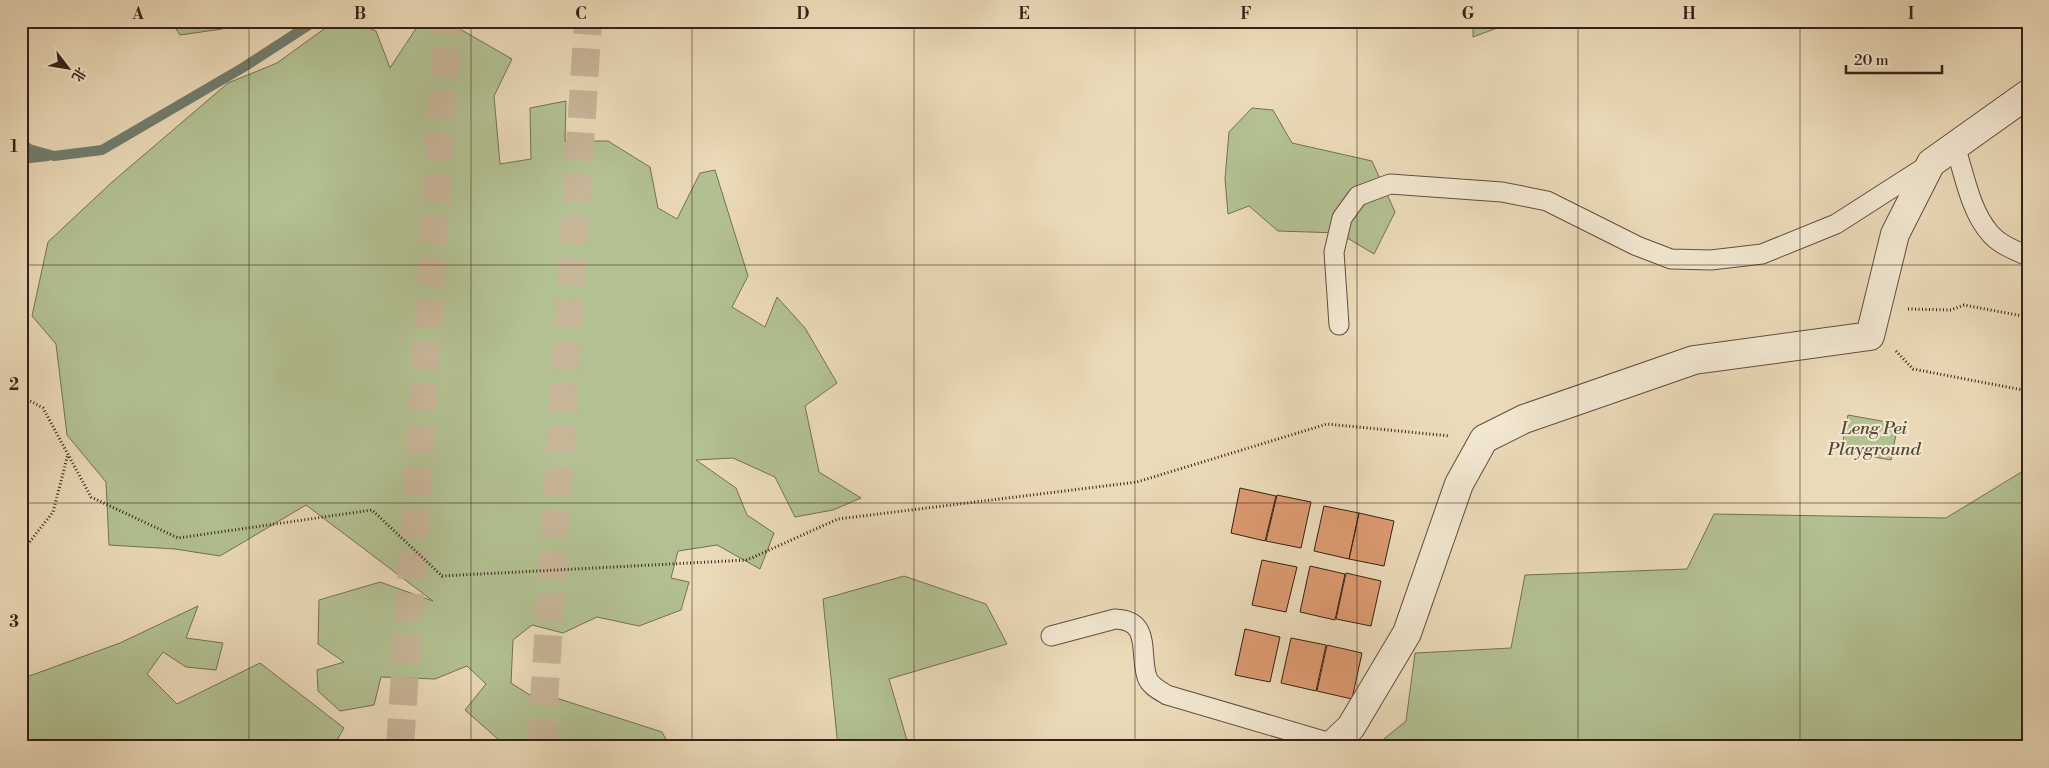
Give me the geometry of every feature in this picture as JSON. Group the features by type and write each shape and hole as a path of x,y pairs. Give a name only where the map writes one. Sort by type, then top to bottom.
{"street":[{"path":"1332,745 1351,726 1407,633 1459,484 1484,439 1524,419 1694,360 1870,336 1895,234 1931,163 2028,94"}],"lane":[{"path":"1955,146 1977,211 1989,232 2007,247 2028,256"},
{"path":"1339,325 1334,252 1342,218 1358,196 1390,184 1502,192 1547,201 1637,246 1671,259 1711,260 1762,254 1836,224 1931,163"},
{"path":"1051,636 1116,619 1126,619 1138,628 1142,637 1147,678 1153,687 1167,695 1332,745"}],"path":[{"path":"1884,277 1908,309"},
{"path":"1908,309 1951,310 1964,305 2028,317"},
{"path":"1905,318 1908,309"},
{"path":"1898,343 1896,352 1914,369 2028,391"},
{"path":"21,396 43,408 91,497 178,538 372,510 442,576 748,560 838,519 1137,482 1327,424 1484,439"},
{"path":"21,553 53,512 68,454"}],"green space":[{"path":"171,21 244,21 222,29 180,35"},
{"path":"335,21 352,21 376,31 390,68 421,21 446,21 512,59 494,96 500,164 531,159 530,108 566,101 565,141 608,141 650,167 658,208 677,219 700,173 715,170 748,276 732,307 765,327 777,297 805,328 837,383 805,406 819,472 861,498 833,510 795,517 775,477 733,458 696,460 736,488 747,515 774,533 760,569 717,545 678,551 671,578 689,582 681,610 639,626 597,617 563,633 532,625 513,640 511,683 544,704 550,696 662,732 670,747 507,747 465,710 486,684 467,666 435,679 381,677 374,705 340,711 318,691 317,670 344,662 318,644 319,600 380,582 433,601 306,505 220,556 175,549 109,545 106,482 67,435 56,344 32,316 48,242 111,183 228,83 277,63"},
{"path":"1473,21 1516,21 1473,37"},
{"path":"1252,108 1273,110 1292,143 1372,161 1395,212 1374,254 1339,233 1278,231 1249,206 1228,214 1225,179 1229,132"},
{"name":"Leng Pei Playground","path":"1848,415 1898,424 1891,460 1841,451"},
{"path":"2028,468 2028,747 1374,747 1406,721 1415,653 1511,648 1525,575 1687,569 1714,514 1946,518"},
{"path":"904,576 986,604 1007,644 889,679 909,747 838,747 823,599"},
{"path":"198,606 186,638 223,643 216,670 186,667 163,652 147,674 177,704 260,663 344,728 333,747 21,747 21,679 120,643"}],"building":[{"path":"1240,488 1276,496 1265,541 1231,533"},
{"path":"1277,495 1311,502 1301,548 1266,541"},
{"path":"1324,506 1359,513 1349,559 1314,551"},
{"path":"1359,513 1394,521 1384,566 1349,559"},
{"path":"1262,560 1297,567 1286,612 1252,605"},
{"path":"1310,566 1345,574 1335,620 1300,612"},
{"path":"1346,573 1381,581 1371,626 1336,619"},
{"path":"1245,629 1280,637 1270,682 1235,675"},
{"path":"1291,638 1326,645 1316,691 1281,683"},
{"path":"1327,645 1362,653 1352,699 1317,691"}],"waterway":[{"path":"21,142 29,149 54,156 102,150 244,67 315,21"},
{"path":"21,159 48,156"}],"tunnel":[{"path":"400,747 448,21"},
{"path":"541,747 588,21"}]}
